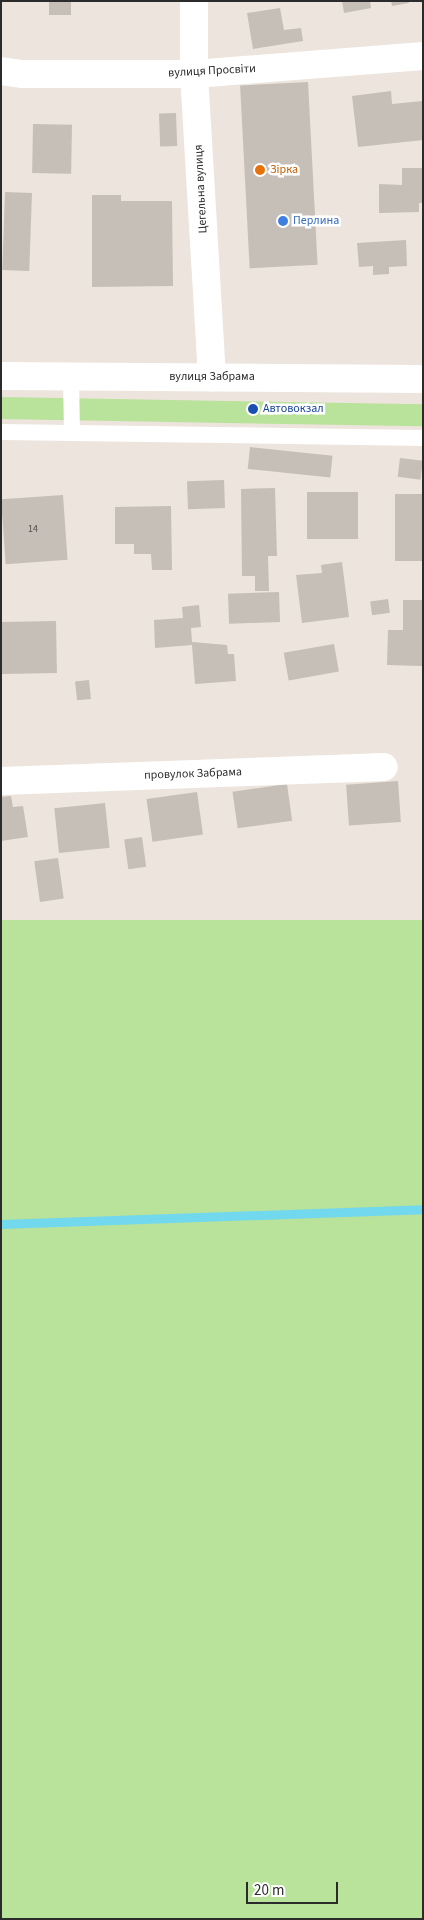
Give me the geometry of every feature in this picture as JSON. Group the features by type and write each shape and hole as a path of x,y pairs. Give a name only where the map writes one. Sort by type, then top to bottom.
{"street":[{"name":"Цегельна вулиця","path":"194,1 194,74 212,378"},
{"name":"вулиця Просвіти","path":"1,71 23,74 194,74 423,56"},
{"name":"вулиця Забрама","path":"1,376 423,379"},
{"name":"провулок Забрама","path":"1,781 384,767"}],"lane":[{"path":"71,376 72,432"},
{"path":"1,432 423,438"}],"green space":[{"path":"1,397 423,404 423,426 1,419"},
{"path":"1,920 423,920 423,1919 1,1919"}],"building":[{"path":"49,1 71,1 71,15 49,15"},
{"path":"342,1 370,1 371,8 344,13"},
{"path":"391,1 408,1 409,3 392,6"},
{"path":"280,8 284,30 301,28 303,41 253,49 247,13"},
{"path":"308,82 318,265 250,268 240,86"},
{"path":"391,91 392,104 423,101 423,140 358,147 352,96"},
{"path":"176,113 177,146 160,147 159,114"},
{"path":"33,124 72,125 71,174 32,173"},
{"path":"402,168 423,168 423,203 419,203 419,212 379,213 379,184 402,185"},
{"path":"5,192 32,193 29,271 2,270"},
{"path":"92,195 121,195 121,201 172,201 173,286 92,287"},
{"path":"406,240 407,266 389,267 389,274 373,275 373,266 359,267 357,243"},
{"path":"250,447 333,456 330,478 248,469"},
{"path":"400,458 423,461 421,480 398,477"},
{"path":"224,480 225,508 188,509 187,481"},
{"path":"275,488 277,556 268,556 269,591 255,591 255,576 242,576 241,489"},
{"path":"307,492 358,492 358,539 307,539"},
{"path":"395,494 423,494 423,561 395,561"},
{"path":"63,495 68,560 6,564 1,499"},
{"path":"171,506 172,570 152,570 151,554 134,554 134,544 115,544 115,507"},
{"path":"342,562 349,617 302,623 296,575 322,573 321,565"},
{"path":"279,592 280,622 229,624 228,594"},
{"path":"388,599 390,613 372,615 370,602"},
{"path":"403,600 423,600 423,666 387,665 388,630 403,630"},
{"path":"199,605 201,627 191,628 192,642 227,645 228,654 234,654 236,681 195,684 192,645 155,648 154,620 183,618 182,607"},
{"path":"56,621 57,673 2,674 1,622"},
{"path":"334,644 339,672 289,680 284,653"},
{"path":"89,680 91,699 77,700 75,681"},
{"path":"398,781 401,822 349,826 346,785"},
{"path":"287,784 292,821 238,828 233,792"},
{"path":"197,792 203,835 152,842 146,799"},
{"path":"11,796 13,807 23,806 28,837 1,841 1,797"},
{"path":"105,803 110,848 59,853 54,808"},
{"path":"142,837 146,867 128,869 124,840"},
{"path":"58,858 64,899 40,902 34,861"}],"waterway":[{"path":"1,1224 423,1209"}],"place":[{"name":"Зірка","path":"260,170"},
{"name":"Перлина","path":"283,221"},
{"name":"Автовокзал","path":"253,409"}]}
